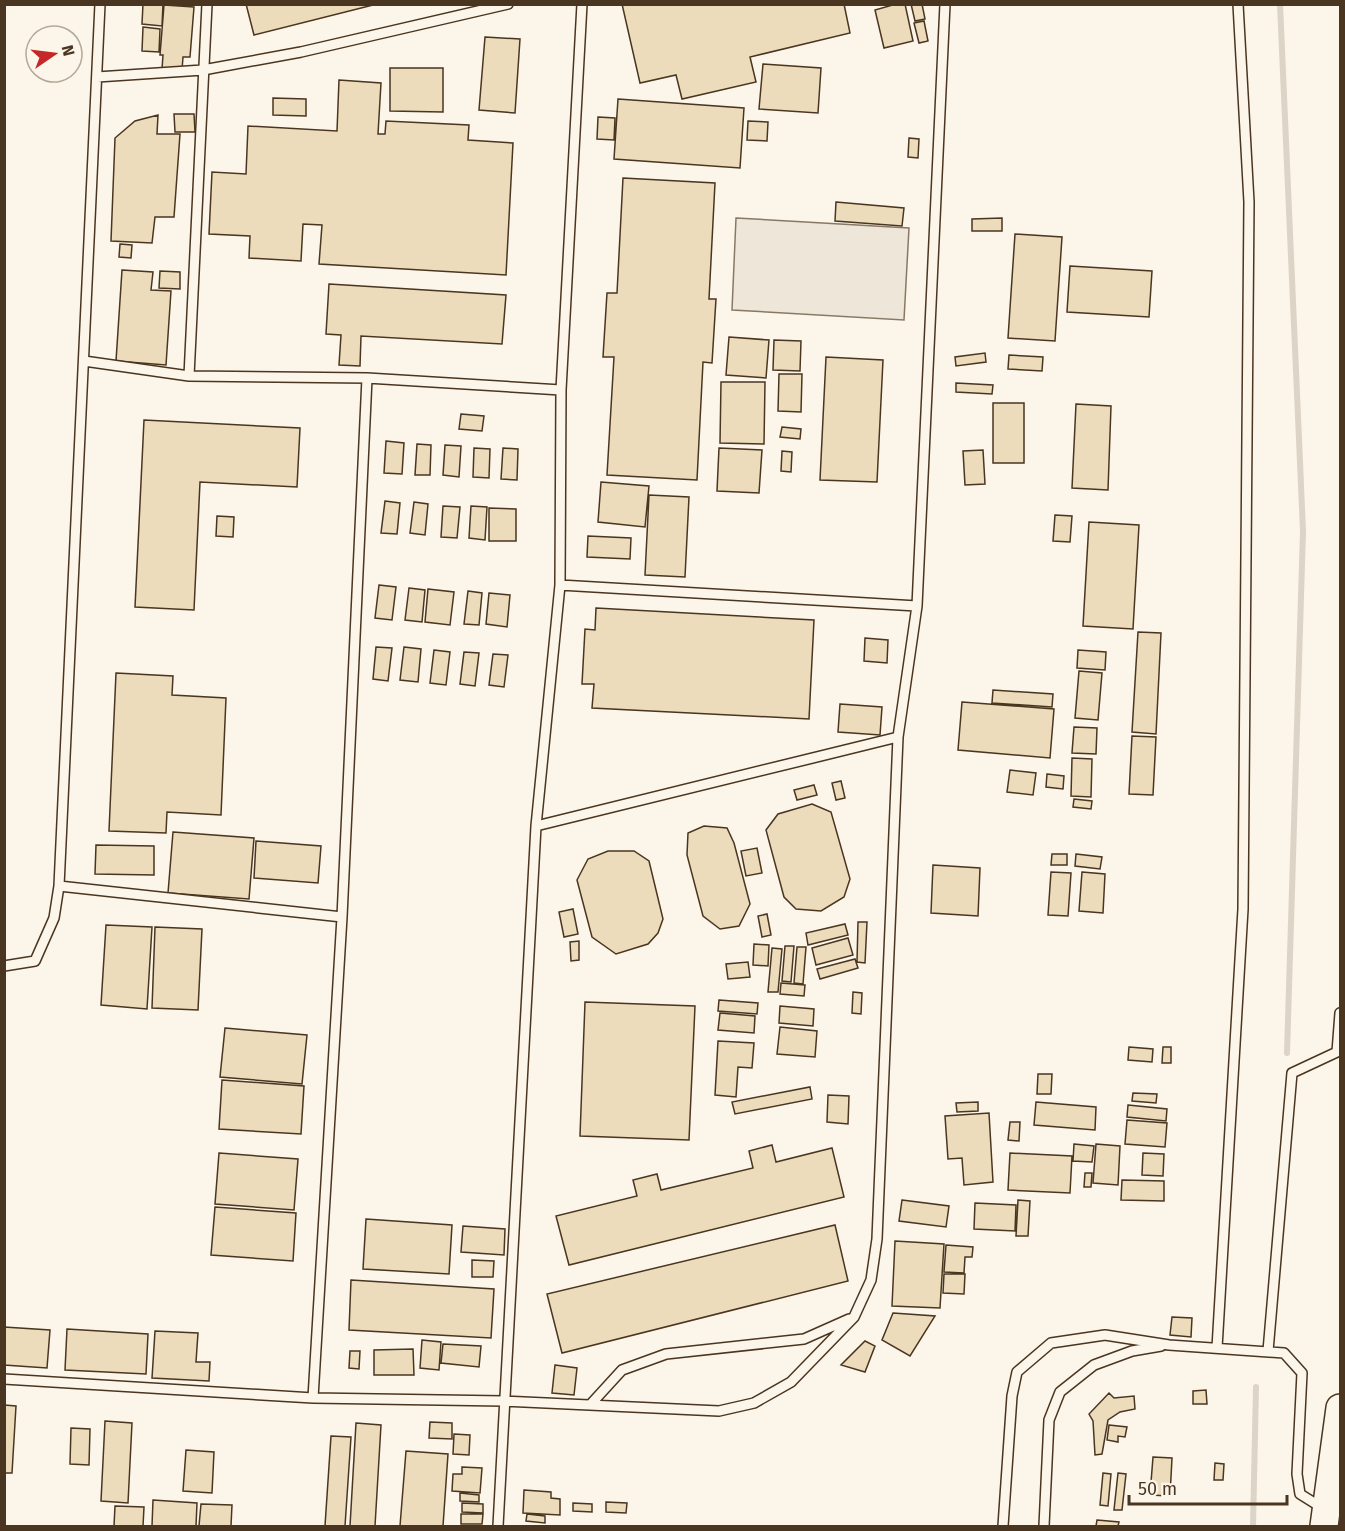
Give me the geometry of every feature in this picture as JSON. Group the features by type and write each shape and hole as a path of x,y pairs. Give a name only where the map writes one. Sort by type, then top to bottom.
{"main road":[{"path":"1325,1518 1341,1408"}],"lane":[{"path":"4,966 35,961 54,918 58,886 100,4"},
{"path":"189,376 207,4"},
{"path":"97,77 203,70 301,52 508,4"},
{"path":"498,1527 503,1401 536,826 560,585 561,390 582,4"},
{"path":"4,1379 313,1398 503,1401 719,1411 754,1403 791,1382 854,1317 871,1280 877,1239 898,737 917,606 945,4"},
{"path":"1217,1348 1243,909 1249,202 1238,4"},
{"path":"84,361 189,376 367,378 561,390"},
{"path":"313,1398 342,917 367,378"},
{"path":"560,585 917,606"},
{"path":"536,826 898,737"},
{"path":"58,886 342,917"},
{"path":"1268,1351 1292,1073 1337,1052 1341,1013"},
{"path":"590,1405 622,1370 666,1354 804,1339 854,1317"},
{"path":"1003,1527 1012,1396 1017,1372 1051,1343 1105,1335 1169,1345 1284,1353 1302,1373 1297,1474 1300,1494 1325,1518"},
{"path":"1044,1527 1049,1420 1060,1392 1094,1365 1132,1351 1169,1345"}],"shaded area":[{"path":"736,218 909,228 904,320 732,310"}],"building":[{"path":"143,4 163,4 162,26 142,24"},
{"path":"246,4 377,4 254,35"},
{"path":"622,4 844,4 850,33 750,57 756,82 682,99 676,75 640,83"},
{"path":"905,4 913,41 884,48 875,10"},
{"path":"911,4 922,4 925,19 915,21"},
{"path":"164,5 194,7 190,57 183,57 182,70 162,69 163,55 160,55"},
{"path":"924,21 928,41 919,43 914,23"},
{"path":"143,27 160,29 159,52 142,51"},
{"path":"485,37 520,39 515,113 479,110"},
{"path":"763,64 821,68 818,113 759,109"},
{"path":"390,68 443,68 443,112 390,111"},
{"path":"339,80 381,83 378,134 385,134 386,121 469,125 468,140 513,143 506,275 319,264 322,225 303,224 301,261 249,258 250,236 209,234 212,172 246,174 248,126 337,131"},
{"path":"273,98 306,99 306,116 273,115"},
{"path":"618,99 744,108 740,168 614,159"},
{"path":"174,114 194,114 195,132 175,132"},
{"path":"158,115 157,134 180,134 174,217 155,217 152,243 111,241 115,138 135,121"},
{"path":"598,117 615,118 614,140 597,139"},
{"path":"748,121 768,122 767,141 747,140"},
{"path":"909,138 919,139 918,158 908,157"},
{"path":"623,178 715,183 709,299 716,299 712,363 703,362 697,480 607,475 614,357 603,357 607,293 617,293"},
{"path":"836,202 904,208 902,226 835,221"},
{"path":"1002,218 1002,231 972,231 972,219"},
{"path":"1015,234 1062,237 1055,341 1008,338"},
{"path":"120,244 132,245 131,258 119,257"},
{"path":"1070,266 1152,271 1149,317 1067,312"},
{"path":"122,270 153,272 151,290 171,291 166,365 116,361"},
{"path":"160,271 180,272 180,289 159,288"},
{"path":"329,284 506,295 502,344 361,336 360,366 339,365 341,335 326,334"},
{"path":"729,337 769,340 766,378 726,375"},
{"path":"774,340 801,341 800,371 773,370"},
{"path":"985,353 986,362 956,366 955,357"},
{"path":"1009,355 1043,357 1042,371 1008,369"},
{"path":"826,357 883,360 877,482 820,480"},
{"path":"779,374 802,374 801,412 778,411"},
{"path":"721,382 765,382 764,444 720,443"},
{"path":"956,383 993,385 992,394 956,392"},
{"path":"993,403 1024,403 1024,463 993,463"},
{"path":"1076,404 1111,406 1108,490 1072,488"},
{"path":"461,414 484,416 482,431 459,429"},
{"path":"144,420 300,428 297,487 200,482 194,610 135,607"},
{"path":"782,427 801,429 800,439 780,437"},
{"path":"386,441 404,443 402,474 384,473"},
{"path":"417,444 431,445 430,475 415,475"},
{"path":"445,445 461,446 459,477 443,475"},
{"path":"474,448 490,449 489,478 473,477"},
{"path":"503,448 518,449 517,480 501,479"},
{"path":"719,448 762,450 759,493 717,491"},
{"path":"983,450 985,484 965,485 963,451"},
{"path":"782,451 792,452 791,472 781,471"},
{"path":"601,482 649,486 645,527 598,522"},
{"path":"649,495 689,497 685,577 645,575"},
{"path":"385,501 400,503 397,534 381,533"},
{"path":"414,502 428,504 425,535 410,533"},
{"path":"443,506 460,507 457,538 441,537"},
{"path":"471,506 487,507 485,540 469,538"},
{"path":"489,508 516,509 516,541 489,541"},
{"path":"1055,515 1072,516 1070,542 1053,541"},
{"path":"217,516 234,517 233,537 216,536"},
{"path":"1089,522 1139,525 1133,629 1083,626"},
{"path":"588,536 631,538 630,559 587,557"},
{"path":"379,585 396,587 392,620 375,618"},
{"path":"409,588 425,590 422,622 405,620"},
{"path":"428,589 454,592 450,625 425,622"},
{"path":"468,591 482,593 479,625 464,624"},
{"path":"489,593 510,595 507,627 486,624"},
{"path":"596,608 814,620 809,719 592,708 594,684 582,684 585,629 595,630"},
{"path":"1138,632 1161,633 1156,734 1132,732"},
{"path":"865,638 888,640 887,663 864,661"},
{"path":"376,647 392,648 388,681 373,679"},
{"path":"404,647 421,649 418,682 400,680"},
{"path":"434,650 450,652 446,685 430,683"},
{"path":"1078,650 1106,652 1105,670 1077,668"},
{"path":"464,652 479,653 475,686 460,684"},
{"path":"493,654 508,655 504,687 489,685"},
{"path":"1079,671 1102,673 1098,720 1075,718"},
{"path":"116,673 173,676 172,695 226,698 221,815 167,812 166,833 109,831"},
{"path":"993,690 1053,694 1052,707 992,703"},
{"path":"962,702 1054,709 1050,758 958,750"},
{"path":"840,704 882,707 880,735 838,732"},
{"path":"1074,727 1097,728 1096,754 1072,753"},
{"path":"1132,736 1156,737 1153,795 1129,794"},
{"path":"1072,758 1092,759 1091,797 1071,796"},
{"path":"1010,770 1036,773 1033,795 1007,792"},
{"path":"1047,774 1064,776 1063,789 1046,787"},
{"path":"841,781 845,798 836,800 832,783"},
{"path":"814,785 817,795 797,800 794,790"},
{"path":"1074,799 1092,801 1091,809 1073,807"},
{"path":"812,804 831,812 850,879 844,897 821,911 796,909 784,897 766,830 778,814"},
{"path":"704,826 727,828 734,843 750,904 739,926 720,929 703,916 687,855 688,833"},
{"path":"173,832 254,838 249,899 168,893"},
{"path":"256,841 321,846 318,883 254,878"},
{"path":"96,845 154,846 154,875 95,874"},
{"path":"757,848 762,873 746,876 741,851"},
{"path":"608,851 634,851 649,861 663,919 658,933 648,944 616,954 592,937 577,880 588,859"},
{"path":"1052,854 1067,854 1067,865 1051,865"},
{"path":"1076,854 1102,857 1100,869 1075,866"},
{"path":"933,865 980,868 978,916 931,913"},
{"path":"1051,872 1071,873 1068,916 1048,915"},
{"path":"1082,872 1105,874 1103,913 1079,911"},
{"path":"573,909 578,934 564,937 559,912"},
{"path":"767,914 771,935 762,937 758,916"},
{"path":"858,922 867,922 865,963 857,962"},
{"path":"845,924 848,935 808,945 806,933"},
{"path":"106,925 152,927 147,1009 101,1005"},
{"path":"155,927 202,929 198,1010 152,1008"},
{"path":"848,938 853,955 816,965 812,948"},
{"path":"579,941 579,960 571,961 570,942"},
{"path":"754,944 769,945 768,966 753,965"},
{"path":"785,946 794,946 791,982 782,981"},
{"path":"797,947 806,947 803,984 794,983"},
{"path":"772,948 782,949 778,992 768,992"},
{"path":"855,959 858,968 820,979 817,969"},
{"path":"748,962 750,977 728,979 726,964"},
{"path":"781,983 805,985 804,996 780,994"},
{"path":"853,992 862,993 861,1014 852,1013"},
{"path":"719,1000 758,1003 757,1014 718,1011"},
{"path":"585,1002 695,1006 689,1140 580,1136"},
{"path":"780,1006 814,1009 813,1026 779,1023"},
{"path":"720,1013 755,1016 754,1033 718,1030"},
{"path":"780,1027 817,1031 815,1057 777,1054"},
{"path":"225,1028 307,1035 302,1084 220,1077"},
{"path":"718,1041 754,1043 752,1068 738,1067 736,1097 715,1095"},
{"path":"1129,1047 1153,1049 1152,1062 1128,1060"},
{"path":"1163,1047 1171,1047 1171,1063 1162,1063"},
{"path":"1038,1074 1052,1074 1051,1094 1037,1094"},
{"path":"222,1080 304,1086 301,1134 219,1129"},
{"path":"810,1087 812,1099 735,1114 732,1102"},
{"path":"1133,1093 1157,1094 1156,1103 1132,1101"},
{"path":"828,1095 849,1096 848,1124 827,1122"},
{"path":"978,1102 978,1111 957,1112 956,1103"},
{"path":"1036,1102 1096,1107 1095,1130 1034,1125"},
{"path":"1128,1105 1167,1109 1166,1121 1127,1117"},
{"path":"989,1113 993,1182 964,1185 962,1158 948,1159 945,1116"},
{"path":"1127,1120 1167,1123 1165,1147 1125,1144"},
{"path":"1010,1122 1020,1122 1019,1141 1008,1140"},
{"path":"1074,1144 1094,1146 1092,1162 1073,1161"},
{"path":"1096,1144 1120,1146 1118,1185 1093,1183"},
{"path":"772,1145 776,1162 832,1148 844,1197 569,1265 556,1216 637,1196 633,1180 657,1174 661,1190 753,1168 749,1151"},
{"path":"219,1153 298,1159 294,1210 215,1204"},
{"path":"1010,1153 1072,1156 1070,1193 1008,1190"},
{"path":"1143,1153 1164,1154 1163,1176 1142,1175"},
{"path":"1085,1173 1092,1173 1091,1187 1084,1187"},
{"path":"1122,1180 1164,1181 1164,1201 1121,1200"},
{"path":"902,1200 949,1206 946,1227 899,1221"},
{"path":"1018,1200 1030,1201 1028,1236 1016,1236"},
{"path":"975,1203 1016,1205 1015,1231 974,1229"},
{"path":"215,1207 296,1213 293,1261 211,1255"},
{"path":"366,1219 452,1225 449,1274 363,1269"},
{"path":"835,1225 848,1281 562,1353 547,1294"},
{"path":"463,1226 505,1229 504,1255 461,1252"},
{"path":"895,1241 944,1244 940,1308 892,1306"},
{"path":"946,1245 973,1247 972,1257 965,1257 964,1273 944,1272"},
{"path":"472,1260 494,1261 493,1277 472,1277"},
{"path":"944,1274 965,1274 964,1294 943,1293"},
{"path":"351,1280 494,1289 491,1338 349,1330"},
{"path":"893,1313 935,1316 910,1356 882,1340"},
{"path":"1172,1317 1192,1318 1191,1337 1170,1335"},
{"path":"4,1327 50,1330 47,1368 4,1365"},
{"path":"67,1329 148,1334 146,1374 65,1370"},
{"path":"155,1331 198,1333 196,1362 210,1362 209,1381 152,1378"},
{"path":"422,1340 441,1342 439,1370 420,1368"},
{"path":"865,1341 875,1346 865,1372 841,1365"},
{"path":"443,1344 481,1346 479,1367 441,1363"},
{"path":"413,1349 414,1375 374,1375 374,1350"},
{"path":"350,1351 360,1351 359,1369 349,1368"},
{"path":"555,1365 577,1368 574,1395 552,1393"},
{"path":"1206,1390 1207,1404 1193,1404 1193,1391"},
{"path":"1109,1393 1114,1398 1134,1396 1135,1409 1120,1412 1108,1420 1102,1454 1095,1455 1093,1421 1089,1414"},
{"path":"4,1405 16,1406 12,1473 4,1473"},
{"path":"105,1421 132,1423 128,1503 101,1501"},
{"path":"430,1422 452,1423 452,1439 429,1438"},
{"path":"356,1423 381,1425 375,1526 350,1526"},
{"path":"1109,1425 1127,1427 1125,1437 1118,1436 1118,1442 1107,1440"},
{"path":"71,1428 90,1429 89,1465 70,1464"},
{"path":"454,1434 470,1435 469,1455 453,1454"},
{"path":"331,1436 351,1437 345,1526 325,1526"},
{"path":"186,1450 214,1452 212,1493 183,1491"},
{"path":"406,1451 448,1454 443,1526 400,1526"},
{"path":"1153,1457 1172,1458 1170,1496 1150,1495"},
{"path":"1215,1463 1224,1464 1223,1480 1214,1480"},
{"path":"462,1467 482,1468 480,1493 452,1491 453,1474 462,1474"},
{"path":"1103,1473 1111,1474 1108,1506 1100,1505"},
{"path":"1118,1473 1126,1474 1122,1510 1114,1510"},
{"path":"524,1490 551,1492 551,1498 560,1499 560,1515 523,1513"},
{"path":"460,1493 479,1495 479,1502 460,1501"},
{"path":"153,1500 197,1503 196,1526 152,1526"},
{"path":"606,1502 627,1503 626,1513 606,1512"},
{"path":"462,1503 483,1504 483,1513 462,1512"},
{"path":"573,1503 592,1504 592,1512 573,1511"},
{"path":"201,1504 232,1505 231,1526 199,1526"},
{"path":"115,1506 144,1507 143,1526 114,1526"},
{"path":"461,1514 483,1514 482,1524 461,1524"},
{"path":"527,1514 545,1516 545,1523 526,1521"},
{"path":"1097,1520 1119,1522 1118,1526 1096,1526"}],"waterway":[{"path":"1280,4 1303,531 1287,1053"},
{"path":"1253,1526 1256,1387"}]}
